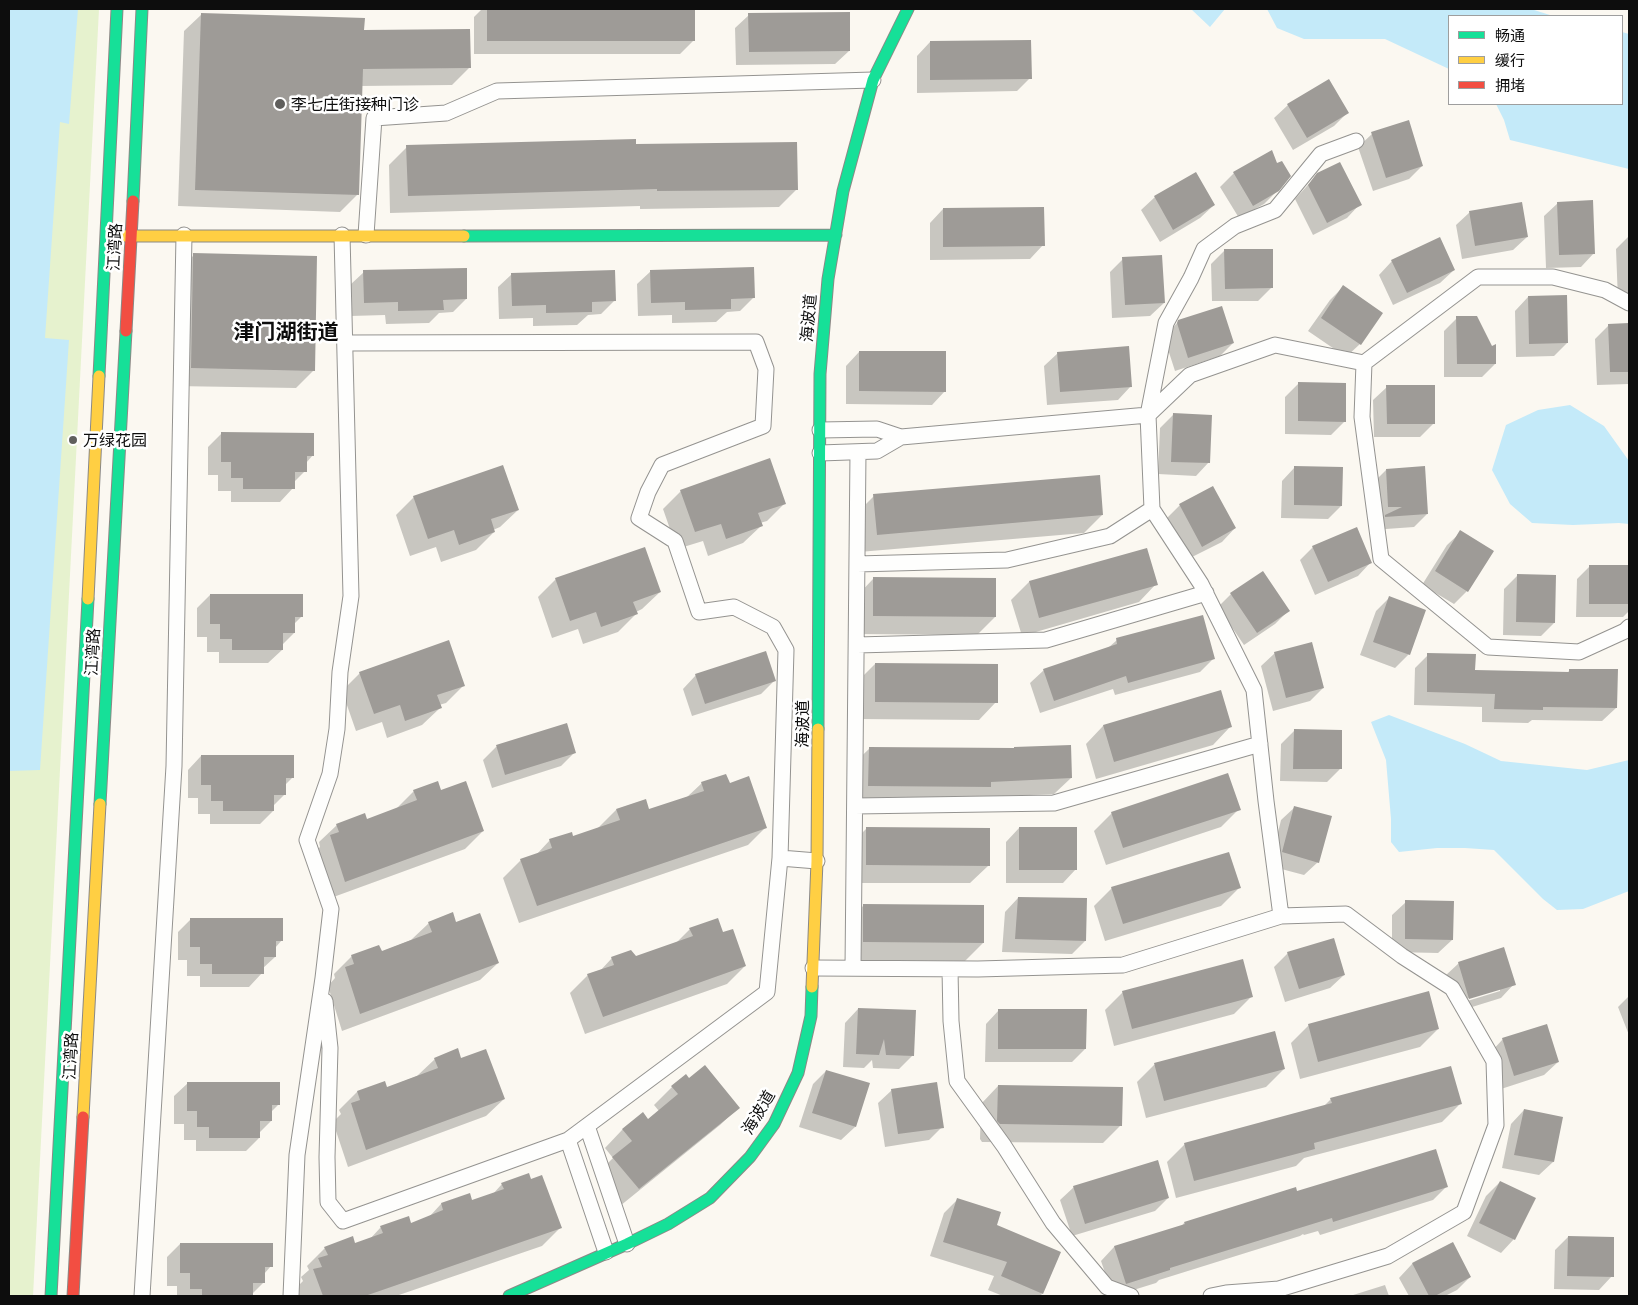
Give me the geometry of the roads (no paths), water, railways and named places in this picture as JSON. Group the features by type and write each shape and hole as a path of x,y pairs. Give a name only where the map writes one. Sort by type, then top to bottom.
{"main road":[{"name":"江湾路","path":"51,1296 117,9"},
{"name":"江湾路","path":"73,1296 142,9"},
{"name":"海波道","path":"509,1296 627,1244 668,1224 710,1198 750,1156 774,1124 798,1073 811,1016 813,968 817,861 821,364 828,279 843,191 873,80 908,9"},
{"path":"106,236 836,236"}],"street":[{"path":"366,236 374,118 446,113 497,90 873,80"},
{"path":"1281,916 1254,690 1206,594 1152,509 1148,415 1166,323 1191,278 1204,249 1235,226 1275,210 1321,154 1356,141"},
{"path":"142,1296 174,766 184,236"},
{"path":"291,1296 298,1155 331,909 307,840 330,774 337,728 340,672 351,596 342,236"},
{"path":"820,430 877,429 901,437 1148,415 1190,375 1275,345 1364,364 1478,277 1553,277 1605,290 1629,303"},
{"path":"323,978 330,1048 327,1158 328,1202 343,1221 568,1140 767,992 780,858 786,650 773,627 734,607 699,612 674,541 639,518 648,492 662,465 763,426 766,369 756,342 345,343"},
{"path":"1364,364 1362,417 1381,559 1488,646 1579,652 1625,631 1629,627"},
{"path":"820,454 877,451 901,437"},
{"path":"853,968 858,452"},
{"path":"857,564 1007,560 1110,536 1152,509"},
{"path":"856,645 1046,640 1206,594"},
{"path":"855,806 1054,803 1260,744"},
{"path":"780,858 817,861"},
{"path":"813,968 950,969 1123,965 1281,916 1346,914 1402,956 1452,988 1494,1061 1496,1125 1464,1212 1388,1256 1279,1289 1211,1296"},
{"path":"950,969 951,1021 957,1081 1004,1146 1053,1223 1107,1287 1131,1296"},
{"path":"587,1126 627,1244"},
{"path":"568,1140 606,1252"}],"water":[{"path":"9,9 78,9 69,124 60,122 45,338 69,340 40,770 9,771"},
{"path":"1191,9 1225,9 1210,27"},
{"path":"1267,9 1531,9 1550,15 1448,15 1448,69 1385,39 1304,39 1277,28"},
{"path":"1623,32 1629,34 1629,169 1510,140 1504,120 1496,105 1623,105"},
{"path":"1570,405 1604,426 1629,461 1629,524 1573,525 1532,523 1510,504 1492,470 1506,425 1538,410"},
{"path":"1389,715 1465,744 1501,761 1587,770 1629,760 1629,891 1583,909 1557,910 1543,899 1494,850 1437,848 1399,852 1391,842 1386,760 1371,722"}],"place":[{"name":"李七庄街接种门诊","path":"280,104"},
{"name":"万绿花园","path":"73,440"}],"district":[{"name":"津门湖街道","path":"286,331"}]}
